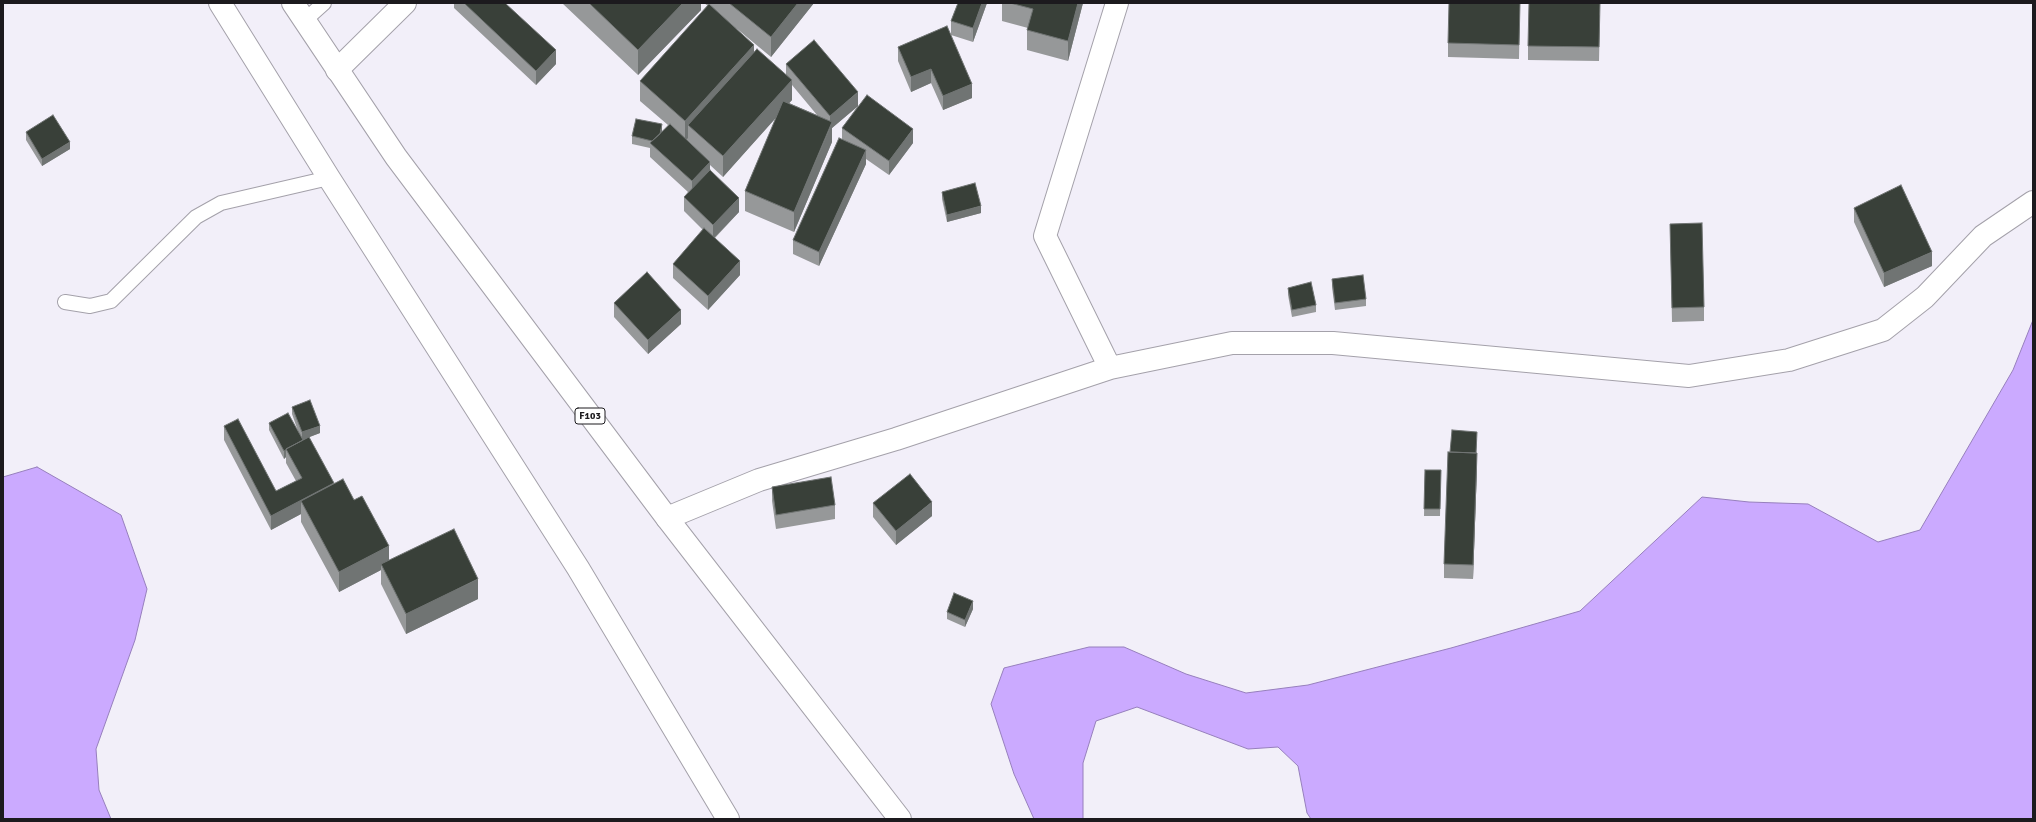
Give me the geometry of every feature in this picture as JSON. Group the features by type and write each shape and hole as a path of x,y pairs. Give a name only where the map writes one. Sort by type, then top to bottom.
{"main road":[{"path":"220,3 329,178 578,568 728,819"},
{"path":"337,70 404,3"},
{"path":"1110,368 1045,236 1117,3"},
{"name":"F103","path":"299,12 396,157 667,518 900,819"},
{"path":"667,518 759,480 903,437 1110,368 1240,343 1333,343 1689,376 1789,360 1883,330 1926,297 1983,236 2033,202"}],"lane":[{"path":"299,12 324,3"},
{"path":"65,302 90,306 111,301 196,217 221,203 329,178"}],"shaded area":[{"path":"2033,320 2033,819 1311,819 1307,813 1298,766 1278,747 1248,749 1137,707 1096,721 1083,763 1083,819 1034,819 1014,774 991,704 1004,668 1089,647 1124,647 1186,674 1246,693 1308,685 1451,648 1580,611 1702,497 1749,502 1808,504 1878,542 1920,530 2013,370"},
{"path":"37,467 121,515 147,589 135,640 96,749 99,790 111,819 3,819 3,477"}],"building":[{"path":"464,3 505,3 556,50 536,71"},
{"path":"589,3 683,3 638,50"},
{"path":"729,3 798,3 771,37"},
{"path":"958,3 982,3 973,28 951,21"},
{"path":"1010,3 1078,3 1068,41 1027,30 1033,9"},
{"path":"1449,3 1520,3 1519,45 1448,43"},
{"path":"1529,3 1600,3 1599,47 1528,46"},
{"path":"709,4 754,45 685,121 640,81"},
{"path":"947,26 972,84 943,96 931,69 911,77 898,47"},
{"path":"814,40 858,92 830,116 786,64"},
{"path":"757,49 792,80 723,156 688,125"},
{"path":"867,95 913,129 889,161 842,128"},
{"path":"783,101 832,122 794,212 745,191"},
{"path":"53,115 70,142 42,159 26,132"},
{"path":"636,119 662,124 660,134 652,141 632,136"},
{"path":"670,124 710,162 692,181 650,143"},
{"path":"839,138 866,150 819,252 793,240"},
{"path":"710,170 739,198 713,225 684,197"},
{"path":"975,183 981,206 947,215 942,192"},
{"path":"1901,185 1932,252 1884,273 1854,208"},
{"path":"1702,223 1704,307 1672,308 1670,224"},
{"path":"704,228 740,261 708,296 673,264"},
{"path":"647,272 681,310 648,340 614,303"},
{"path":"1363,275 1366,299 1335,303 1332,279"},
{"path":"1311,282 1316,305 1292,310 1288,288"},
{"path":"310,400 320,426 302,432 292,407"},
{"path":"288,413 303,440 284,451 269,423"},
{"path":"238,419 276,491 302,478 286,449 309,437 334,483 271,516 224,426"},
{"path":"1452,430 1477,432 1476,453 1450,452"},
{"path":"1448,452 1477,453 1473,565 1444,564"},
{"path":"1425,470 1441,470 1440,509 1424,509"},
{"path":"910,474 932,502 896,531 873,503"},
{"path":"831,477 835,505 776,515 772,487"},
{"path":"343,479 354,500 362,496 389,546 339,572 301,501"},
{"path":"454,529 478,579 406,614 381,564"},
{"path":"954,593 973,601 965,620 947,612"}]}
